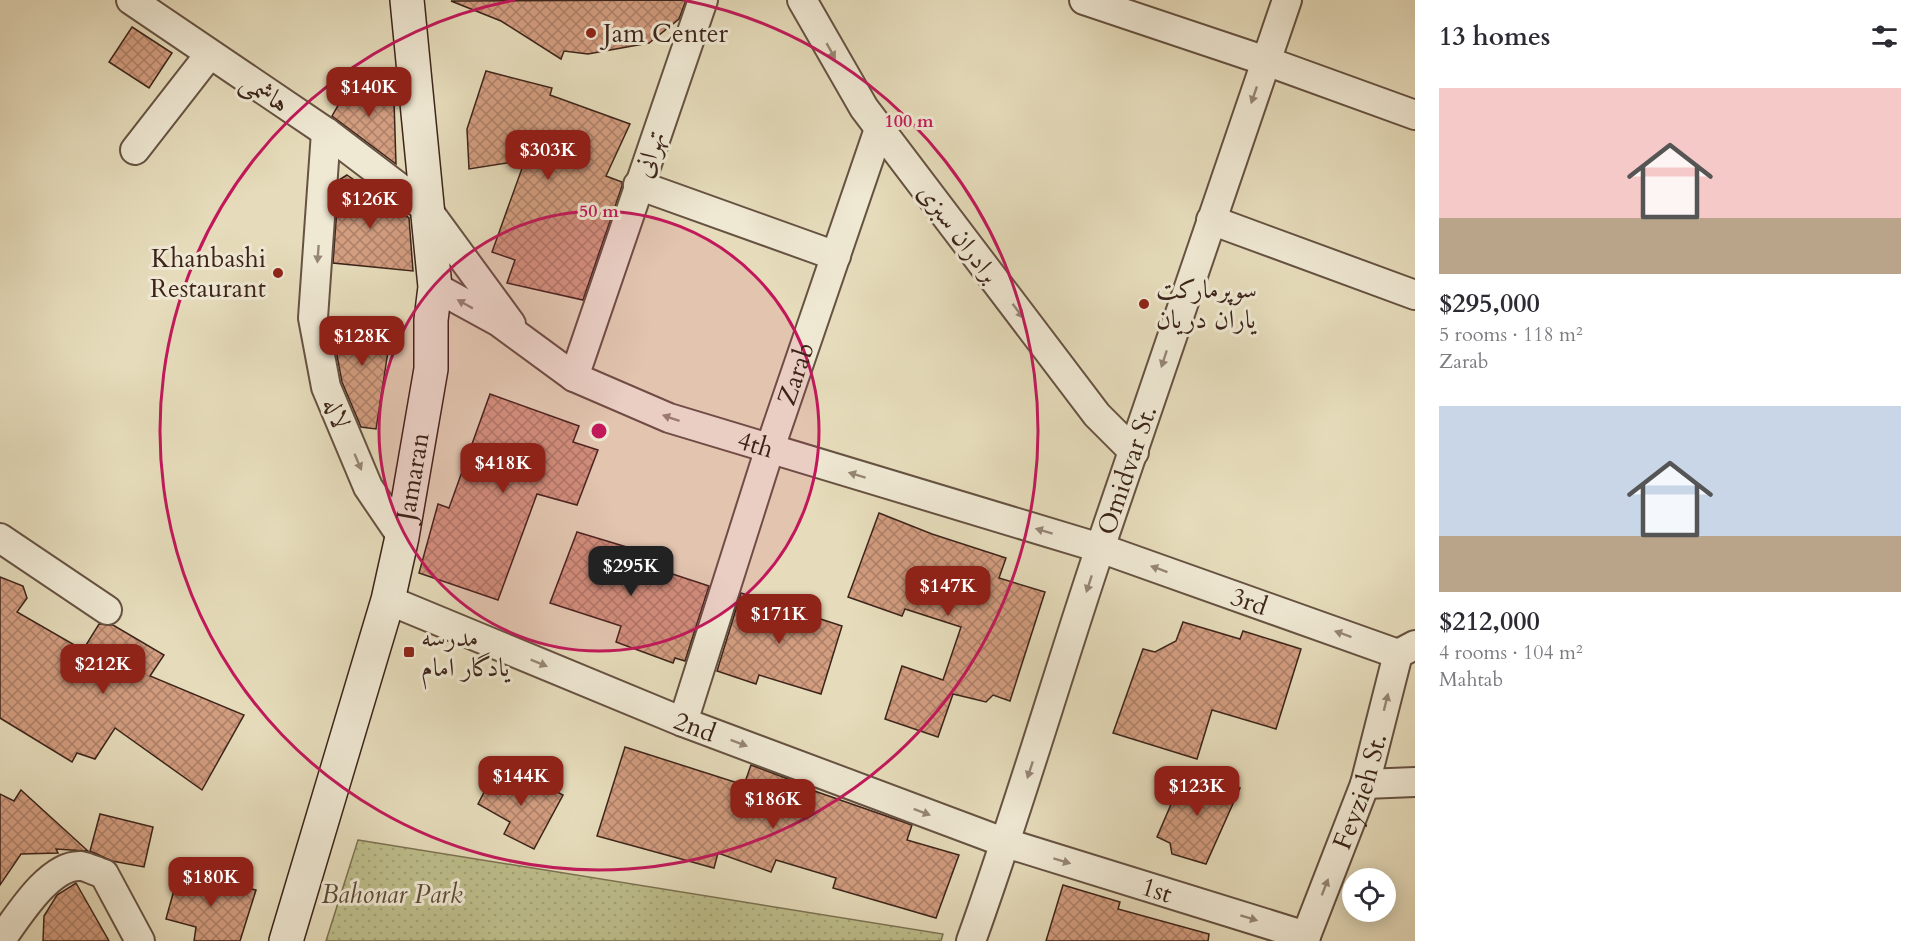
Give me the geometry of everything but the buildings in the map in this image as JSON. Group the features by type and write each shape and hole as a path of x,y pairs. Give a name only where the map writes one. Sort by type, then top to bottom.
{"main road":[{"name":"Jamaran","path":"286,941 388,600 402,537 431,369 431,320 435,287 407,0"}],"street":[{"name":"هاشمی","path":"130,0 326,132 426,208 522,339"},
{"name":"تهرانی","path":"574,377 638,184 703,0"},
{"name":"برادران سبزی","path":"802,0 864,108 879,129 1097,415 1134,452"},
{"path":"1084,0 1266,61 1415,115"},
{"name":"Omidvar St.","path":"971,941 1006,843 1100,548 1287,0"},
{"path":"135,150 209,55"},
{"name":"Zarab","path":"682,722 770,448 879,129"},
{"name":"لاله","path":"326,132 313,318 326,387 368,487 402,537"},
{"path":"638,184 836,256"},
{"path":"1211,220 1415,295"},
{"name":"4th","path":"435,287 499,322 574,377 669,417 1100,548"},
{"path":"0,538 107,610"},
{"name":"3rd","path":"1100,548 1407,649"},
{"name":"2nd","path":"388,600 682,722 1006,843"},
{"name":"Feyzieh St.","path":"1305,939 1365,784 1407,649"},
{"path":"1365,784 1415,782"},
{"name":"1st","path":"1006,843 1305,939"},
{"path":"0,941 41,887 62,870 81,866 104,874 140,941"}],"green space":[{"name":"Bahonar Park","path":"358,840 943,934 941,941 326,941"}],"place":[{"name":"Jam Center","path":"591,33"},
{"name":"Khanbashi Restaurant","path":"278,273"},
{"name":"سوپرمارکت یاران دریان","path":"1144,304"},
{"name":"مدرسه یادگار امام","path":"409,652"}]}
